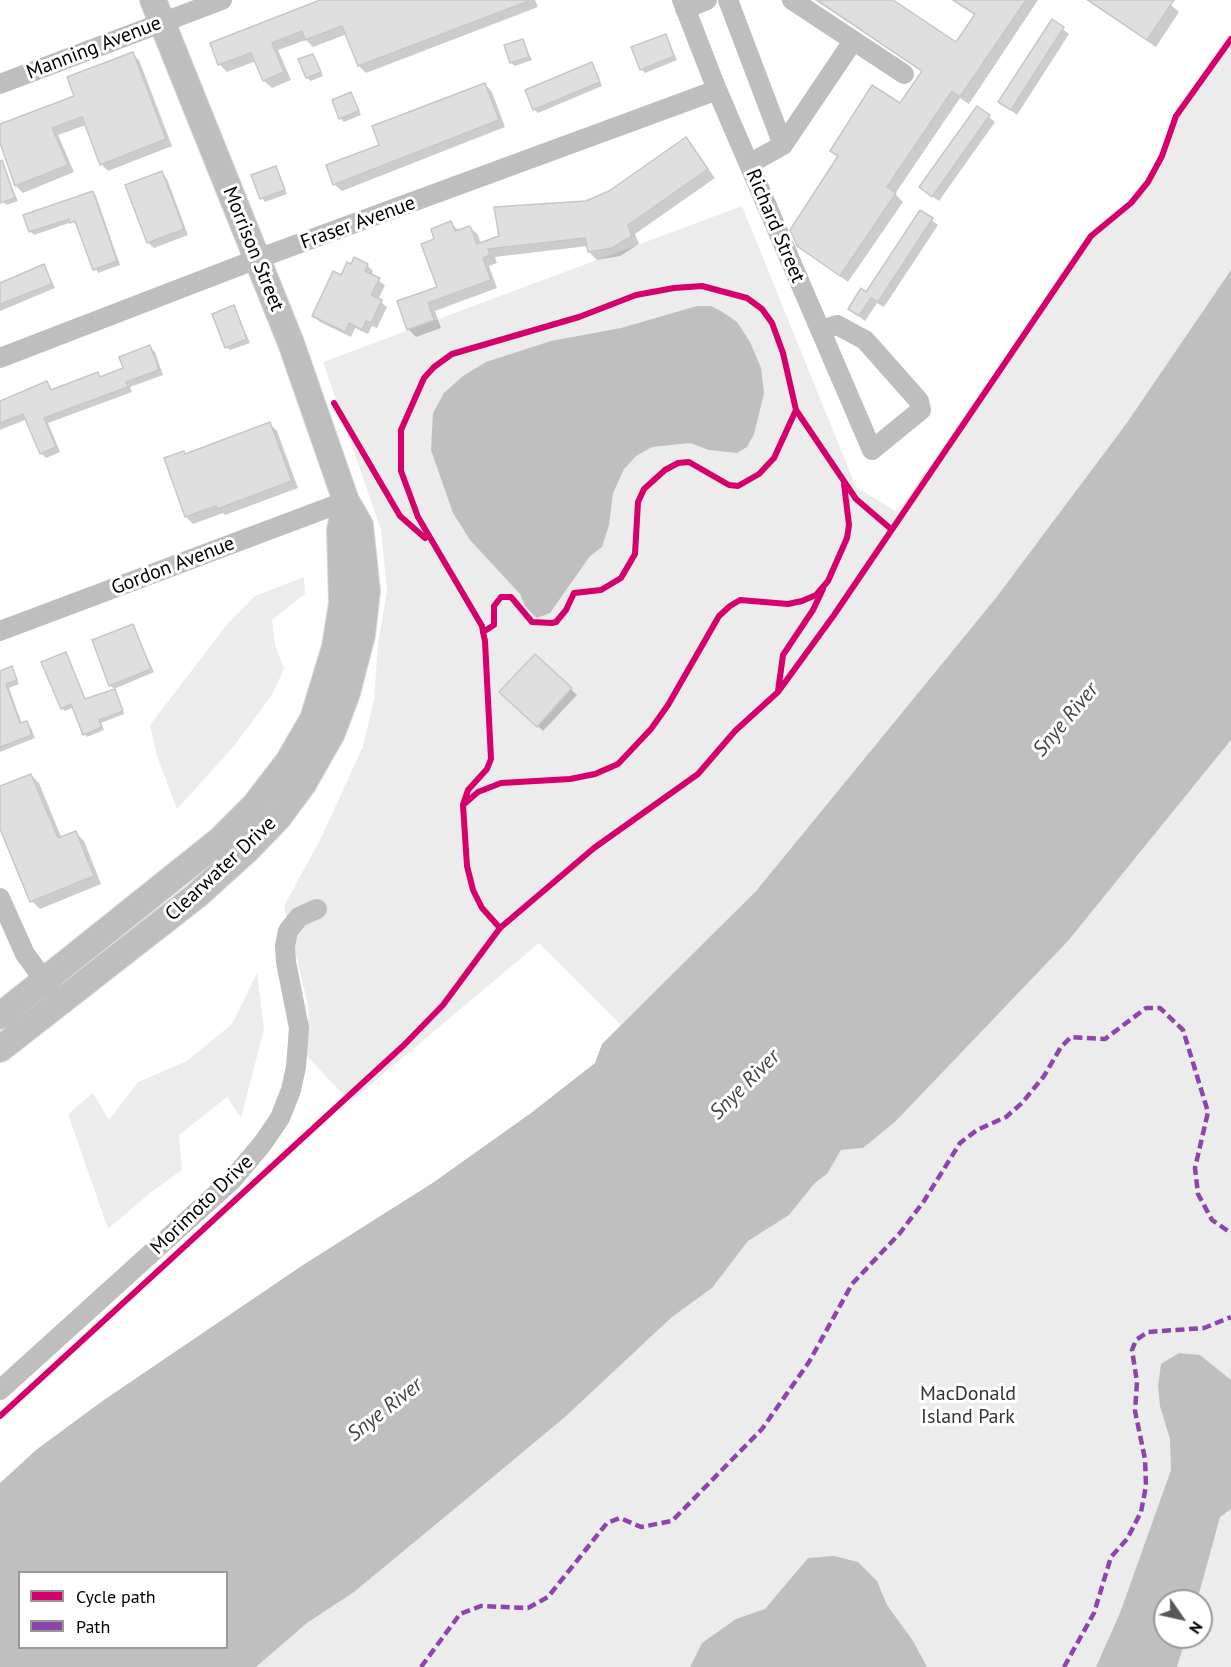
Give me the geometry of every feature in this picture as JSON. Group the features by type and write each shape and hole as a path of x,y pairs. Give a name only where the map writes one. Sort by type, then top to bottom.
{"main road":[{"name":"Morrison Street","path":"158,11 291,343 346,501"},
{"name":"Clearwater Drive","path":"0,1016 220,840 254,806 294,753 313,719 335,647 342,603 340,530 346,501"},
{"name":"Clearwater Drive","path":"0,1050 141,941 248,849 290,803 311,771 341,712 362,635 367,591 364,552 360,525 346,501"}],"street":[{"name":"Manning Avenue","path":"0,84 158,11 222,0"},
{"path":"684,4 706,0"},
{"path":"728,0 783,145"},
{"path":"792,0 904,74"},
{"name":"Richard Street","path":"684,4 748,164 872,450 921,410 919,401 865,340 837,324 821,330"},
{"path":"748,164 783,145 853,41"},
{"name":"Fraser Avenue","path":"0,358 257,259 717,90"},
{"name":"Gordon Avenue","path":"0,631 346,501"},
{"path":"0,898 14,933 44,982 61,1003"},
{"name":"Morimoto Drive","path":"0,1390 232,1180 269,1135 287,1100 296,1067 298,1028 285,954 288,931 299,917 317,909"}],"green space":[{"path":"1231,39 1231,270 1126,424 995,599 756,891 621,1025 539,943 350,1102 305,1054 309,1009 284,906 322,836 363,746 374,699 378,644 387,591 381,530 323,362 742,206 856,487 897,512 1091,236 1131,203 1148,182 1176,116"},
{"path":"304,577 305,594 272,620 275,645 284,669 272,695 234,746 177,809 157,756 150,725 228,623 255,596"},
{"name":"MacDonald Island Park","path":"1231,740 1231,1667 256,1667 307,1623 354,1592 475,1492 565,1417 672,1317 712,1288 748,1241 789,1215 815,1183 827,1174 841,1150 863,1148 895,1122 1068,941"},
{"path":"257,973 264,1029 241,1118 227,1097 179,1135 182,1170 150,1193 108,1229 68,1114 93,1093 109,1120 138,1082 187,1061 232,1024"}],"water":[{"name":"Snye River","path":"1231,270 1231,740 1068,941 895,1122 863,1148 841,1150 827,1174 815,1183 789,1215 748,1241 712,1288 672,1317 565,1417 475,1492 354,1592 307,1623 256,1667 0,1667 0,1483 36,1450 101,1402 303,1265 434,1182 531,1113 595,1063 602,1044 756,891 995,599 1126,424"},
{"path":"697,306 711,306 721,311 737,322 750,342 761,368 764,393 754,434 747,447 737,453 709,450 690,443 652,447 636,456 624,469 613,493 609,525 602,547 590,556 550,613 537,618 525,606 520,594 470,540 453,513 431,450 433,413 444,393 463,376 486,362 551,341 621,328"},
{"path":"1179,1353 1200,1355 1231,1380 1231,1509 1220,1517 1200,1589 1153,1589 1153,1649 1182,1649 1177,1667 1096,1667 1120,1613 1171,1470 1170,1439 1160,1406 1158,1386 1161,1364"},
{"path":"834,1556 858,1562 877,1581 887,1605 913,1641 927,1667 690,1667 702,1643 736,1619 765,1609 808,1558"}],"building":[{"path":"320,0 529,1 358,66 342,26 305,40 302,31 272,43 284,72 263,81 251,53 218,65 210,43"},
{"path":"817,0 893,0 956,42 975,14 953,0 1026,0 960,97 952,91 887,187 896,193 840,276 797,246 790,230 838,156 830,151 872,85 900,103 922,71"},
{"path":"1088,0 1174,0 1147,40"},
{"path":"1052,19 1064,27 1011,110 998,102"},
{"path":"666,34 674,56 640,70 631,47"},
{"path":"523,39 529,57 510,63 504,45"},
{"path":"133,52 166,139 100,165 82,117 52,128 68,165 15,186 0,143 0,124 74,96 67,77"},
{"path":"313,54 321,72 306,78 298,59"},
{"path":"592,62 600,82 533,110 525,90"},
{"path":"485,83 499,120 333,185 326,165 379,145 372,126"},
{"path":"351,92 359,111 339,119 332,100"},
{"path":"977,106 990,115 932,197 919,187"},
{"path":"686,137 708,169 628,225 632,236 612,248 588,252 585,238 488,249 490,255 483,258 491,280 428,303 434,320 407,330 397,301 437,287 421,244 434,239 431,229 451,221 455,231 470,226 477,244 499,236 494,207 586,201 609,191"},
{"path":"2,160 15,198 0,203 0,161"},
{"path":"276,166 285,190 260,199 251,175"},
{"path":"162,171 184,229 147,243 125,185"},
{"path":"93,191 117,261 93,270 75,221 70,223 69,219 29,232 23,215"},
{"path":"920,210 933,218 878,302 871,298 859,316 848,309 861,288 866,292"},
{"path":"354,257 368,264 365,271 380,278 371,295 382,300 371,323 366,321 362,330 349,323 345,332 312,316 333,271 341,275 347,262 351,264"},
{"path":"44,264 52,284 0,304 0,283"},
{"path":"234,305 247,339 225,348 212,314"},
{"path":"150,345 159,370 126,382 128,387 44,418 56,447 40,454 23,414 0,423 0,401 47,381 51,390 98,372 100,377 123,368 119,357"},
{"path":"270,422 292,481 217,509 216,506 185,517 164,458 184,451 185,454"},
{"path":"133,624 151,669 109,686 92,640"},
{"path":"66,652 85,699 115,689 123,711 99,720 102,727 83,735 71,704 61,709 41,662"},
{"path":"535,654 572,688 537,727 499,692"},
{"path":"12,666 17,680 6,684 20,723 27,721 32,735 0,747 0,671"},
{"path":"31,774 58,838 76,831 94,876 30,902 0,829 0,786"}],"marked path":[{"path":"421,1667 460,1614 481,1606 528,1608 548,1597 607,1523 620,1518 641,1527 672,1521 762,1429 809,1362 852,1284 900,1233 924,1201 960,1143 977,1130 1006,1117 1022,1103 1044,1076 1061,1047 1071,1037 1105,1039 1146,1008 1160,1008 1183,1030 1208,1112 1195,1168 1198,1194 1212,1220 1231,1233"},
{"path":"1064,1667 1094,1613 1111,1557 1127,1539 1141,1512 1146,1486 1145,1459 1135,1411 1137,1382 1132,1350 1136,1340 1148,1332 1204,1328 1231,1317"}],"cycle path":[{"path":"0,1416 404,1045 443,1005 500,928 594,848 698,774 735,731 778,692 834,615 1091,236 1131,203 1148,182 1162,156 1176,116 1231,39"},
{"path":"463,805 468,790 487,769 491,759 485,641 483,632 482,626 418,517 401,471 401,430 424,378 434,367 452,354 579,317 636,295 674,288 702,286 747,298 762,309 772,323 783,353 796,410 774,458 759,474 738,486 729,485 689,462 678,463 665,470 644,489 638,502 635,554 621,578 601,590 574,593 566,610 556,622 552,623 532,622 511,597 501,597 494,606 494,625 483,632"},
{"path":"334,403 400,516 425,538"},
{"path":"796,410 856,499 891,529"},
{"path":"500,928 482,908 473,890 467,866 463,805 478,792 501,783 570,779 595,774 618,764 651,729 668,705 719,616 730,606 740,600 788,604 802,601 816,595 828,581 847,538 849,525 844,484"},
{"path":"778,691 783,655 813,610 823,589"}]}
